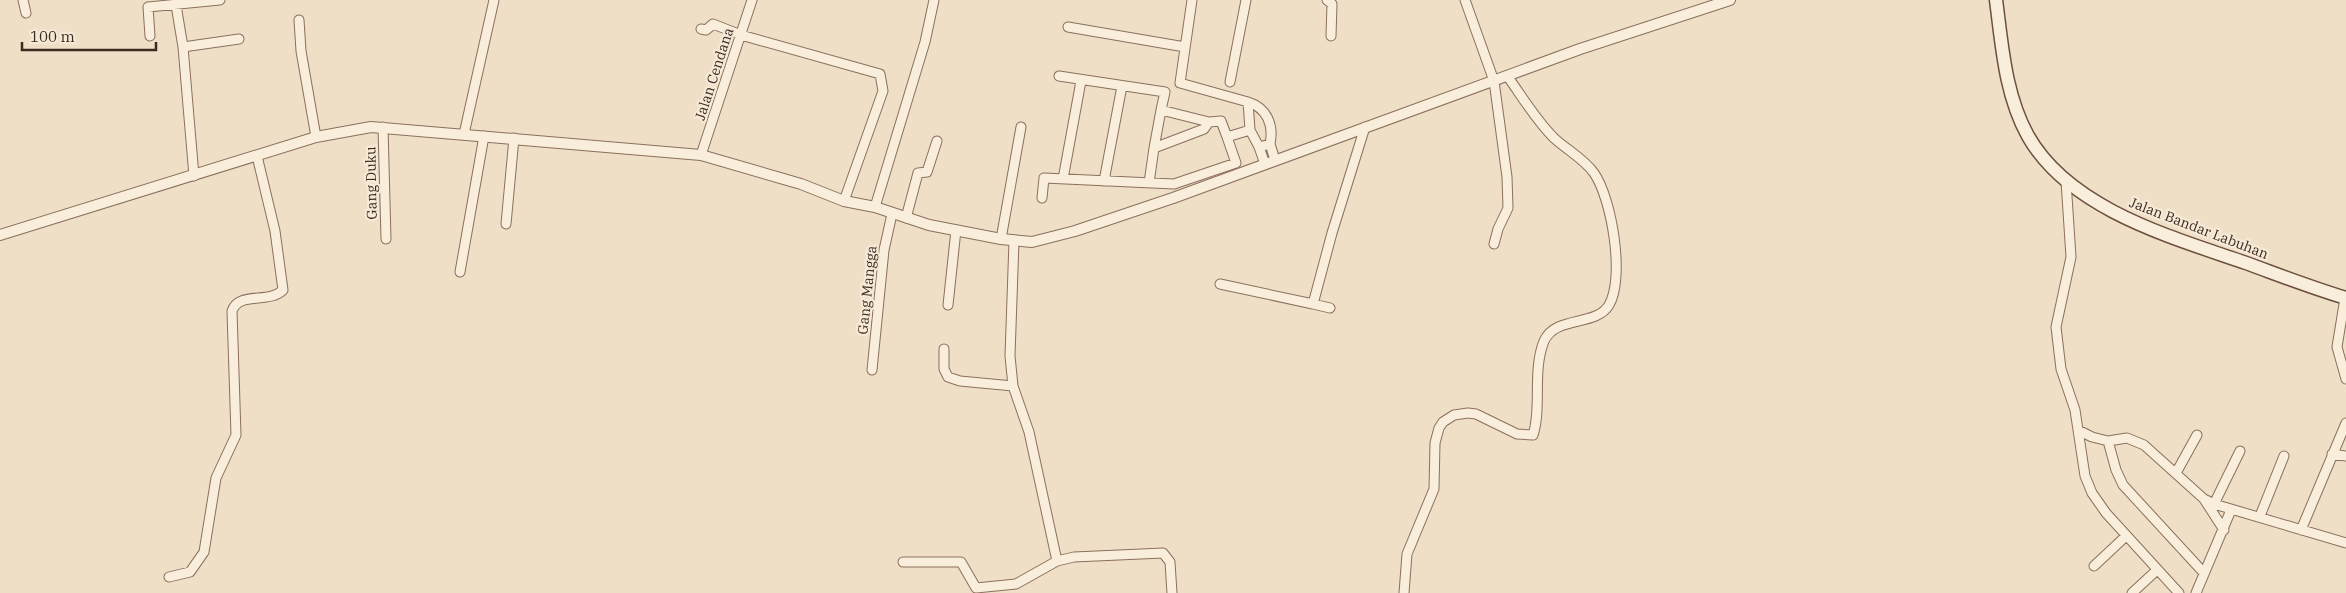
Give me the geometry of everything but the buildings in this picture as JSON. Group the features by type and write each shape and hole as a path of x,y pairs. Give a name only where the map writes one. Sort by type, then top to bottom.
{"main road":[{"name":"Jalan Bandar Labuhan","path":"1996,0 2009,84 2020,121 2039,153 2066,181 2107,207 2144,226 2346,298"}],"street":[{"path":"22,0 26,13"},
{"path":"150,36 148,7 220,0"},
{"path":"464,134 494,0"},
{"name":"Jalan Cendana","path":"701,156 752,0"},
{"path":"875,207 925,42 934,0"},
{"path":"1192,0 1180,83 1256,104 1266,113 1272,135 1270,144 1276,160"},
{"path":"1230,82 1246,0"},
{"path":"1465,0 1494,81 1509,204 1494,244"},
{"path":"0,235 316,138 359,128 383,127 701,156 801,184 844,201 875,207 906,218 956,230 1014,241 1047,239 1075,231 1265,164 1620,35 1730,0"},
{"path":"1330,36 1331,1"},
{"path":"176,5 184,47 194,176"},
{"path":"299,20 301,50 316,138"},
{"path":"701,29 706,30 712,24 741,35 880,74 883,91 844,201"},
{"path":"1068,27 1185,47"},
{"path":"184,47 239,40"},
{"path":"1059,76 1165,92 1154,148 1150,183"},
{"path":"1404,593 1407,554 1434,489 1435,443 1439,428 1454,415 1468,413 1476,414 1517,434 1533,435 1539,365 1545,340 1555,329 1604,311 1611,301 1617,280 1618,266 1612,231 1598,179 1586,164 1572,154 1540,124 1508,77"},
{"path":"1063,179 1081,80"},
{"path":"1104,181 1122,86"},
{"path":"1248,102 1250,130 1265,164"},
{"path":"1042,198 1044,178 1174,184 1236,163 1221,120 1209,122 1161,110"},
{"path":"1154,148 1204,128 1209,122"},
{"name":"Gang Duku","path":"383,127 386,239"},
{"path":"1001,239 1022,127"},
{"path":"1313,304 1332,233 1365,127"},
{"path":"1227,137 1250,130"},
{"path":"460,272 484,136"},
{"path":"506,224 514,138"},
{"path":"906,218 917,175 919,172 927,172 937,141"},
{"path":"1259,147 1270,144"},
{"path":"169,577 190,572 204,552 216,478 236,435 232,311 234,304 240,300 276,295 283,290 275,231 257,156"},
{"path":"2066,181 2070,257 2056,327 2061,369 2075,410 2085,476 2092,493 2126,536 2179,593"},
{"name":"Gang Mangga","path":"872,370 883,258 892,214"},
{"path":"948,305 956,230"},
{"path":"1014,241 1010,356 1013,386 1029,432 1057,561"},
{"path":"1220,284 1330,308"},
{"path":"2346,298 2340,319 2337,347 2346,379"},
{"path":"944,349 944,369 948,377 960,381 1013,386"},
{"path":"2301,530 2346,423"},
{"path":"2078,430 2092,438 2108,441 2128,438 2144,445 2204,500 2224,530"},
{"path":"2176,473 2197,435"},
{"path":"2108,441 2121,482 2204,573"},
{"path":"2214,504 2240,451"},
{"path":"2332,454 2346,456"},
{"path":"2260,516 2284,456"},
{"path":"2204,500 2231,510 2260,516 2346,543"},
{"path":"2196,593 2231,510"},
{"path":"2094,566 2126,536"},
{"path":"903,562 961,562 965,566 972,585 977,588 1016,584 1057,561 1079,557 1163,553 1170,562 1172,593"},
{"path":"2132,593 2158,570"}]}
